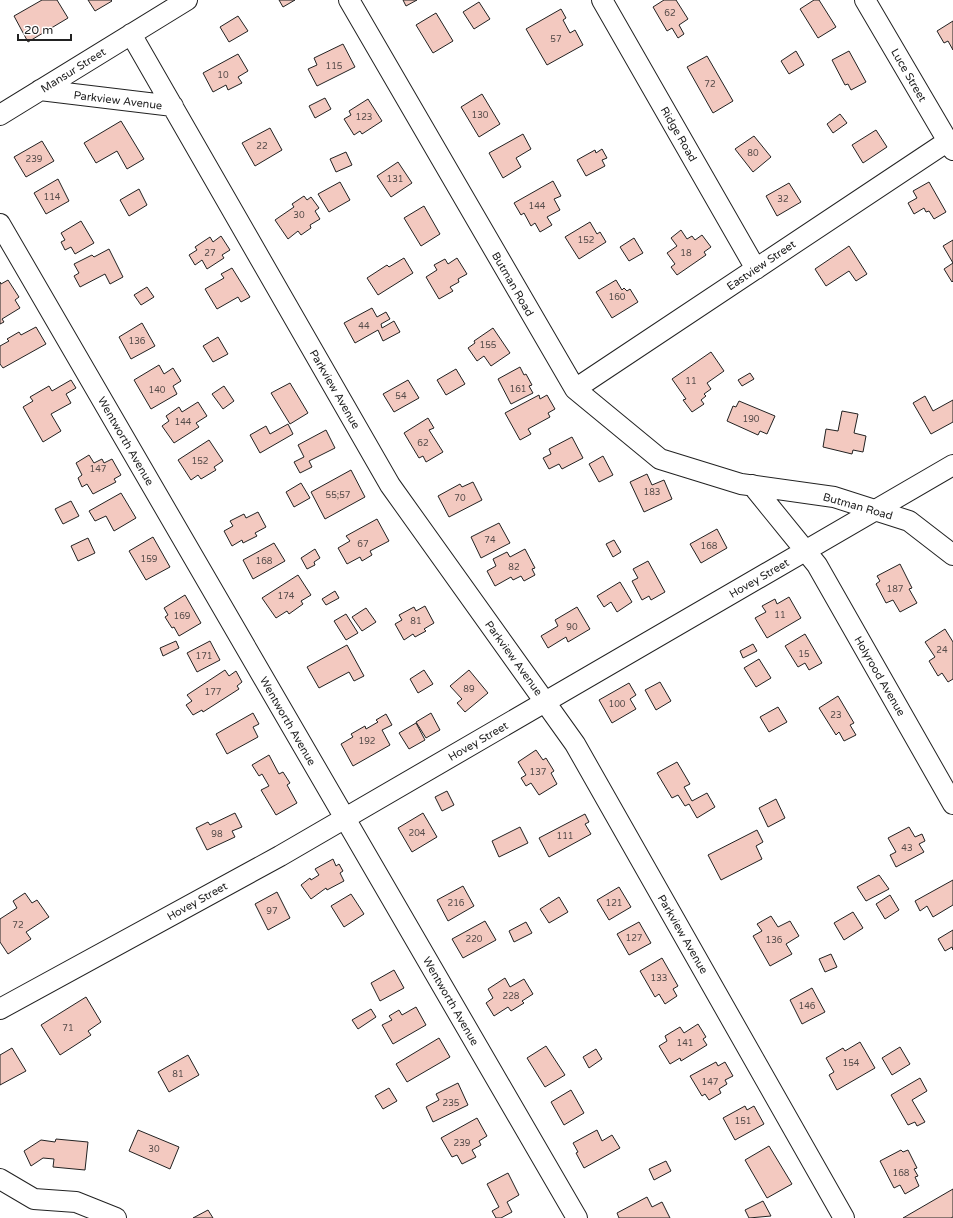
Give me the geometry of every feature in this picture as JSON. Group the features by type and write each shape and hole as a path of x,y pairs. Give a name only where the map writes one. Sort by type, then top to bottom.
{"street":[{"name":"Mansur Street","path":"0,115 187,0"},
{"name":"Butman Road","path":"349,0 575,389 660,459 741,484 834,497 875,510 908,521 953,555"},
{"name":"Ridge Road","path":"602,0 756,268"},
{"name":"Luce Street","path":"865,0 950,146"},
{"name":"Parkview Avenue","path":"132,34 390,485 575,744 844,1218"},
{"name":"Parkview Avenue","path":"40,90 172,106"},
{"name":"Eastview Street","path":"575,389 756,268 950,146"},
{"name":"Wentworth Avenue","path":"0,224 577,1218"},
{"name":"Hovey Street","path":"0,1009 280,856 953,465"},
{"path":"752,485 805,551"},
{"name":"Holyrood Avenue","path":"805,551 817,565 953,804"},
{"path":"0,1179 34,1199 76,1202 116,1218"}],"building":[{"path":"42,0 57,0 68,18 28,42 14,16"},
{"path":"88,0 111,0 112,1 95,11"},
{"path":"279,0 295,0 283,7"},
{"path":"403,0 417,0 406,6"},
{"path":"664,0 676,0 688,19 679,25 684,34 678,38 672,28 667,31 653,7"},
{"path":"814,0 819,0 836,27 818,38 800,9"},
{"path":"479,2 490,19 474,29 463,12"},
{"path":"561,9 566,18 563,20 570,33 575,30 583,45 547,65 526,29"},
{"path":"436,13 453,41 433,53 416,25"},
{"path":"238,16 248,31 229,42 220,27"},
{"path":"953,21 953,50 948,41 944,43 937,31"},
{"path":"343,44 355,67 317,86 308,69 317,65 314,58"},
{"path":"796,51 804,65 789,74 781,61"},
{"path":"849,51 866,82 851,90 848,84 845,85 832,60"},
{"path":"238,54 248,71 238,77 242,83 228,90 226,85 213,92 203,73"},
{"path":"707,56 733,101 713,113 687,67"},
{"path":"482,94 500,124 479,137 461,107"},
{"path":"325,98 331,109 315,118 309,106"},
{"path":"368,99 382,121 362,134 360,131 354,135 344,119 351,115 349,111"},
{"path":"840,114 847,123 833,133 827,124"},
{"path":"121,121 144,159 127,169 117,151 96,163 84,143"},
{"path":"270,128 282,150 255,166 242,143"},
{"path":"876,130 887,147 863,163 852,145"},
{"path":"523,134 531,149 516,158 521,167 503,178 489,153"},
{"path":"754,136 771,157 753,172 735,149"},
{"path":"42,141 54,161 26,177 14,157"},
{"path":"602,149 607,158 602,160 605,166 586,176 577,160 595,150 596,153"},
{"path":"346,152 352,165 336,172 330,159"},
{"path":"398,162 412,183 391,197 377,176"},
{"path":"58,179 69,201 46,214 34,193"},
{"path":"553,181 561,196 554,199 560,210 547,217 552,225 540,232 535,223 531,226 524,213 521,215 514,203"},
{"path":"340,182 350,200 329,212 318,194"},
{"path":"929,182 946,212 934,219 929,211 926,212 924,208 914,214 908,203 917,198 913,191"},
{"path":"789,183 801,202 777,216 766,196"},
{"path":"139,189 147,205 129,216 120,200"},
{"path":"304,196 307,200 311,197 319,208 315,211 320,219 310,225 311,228 301,235 298,231 288,239 275,220 294,207 292,204"},
{"path":"424,206 440,234 421,246 404,218"},
{"path":"81,221 94,243 75,254 71,247 65,250 61,242 65,240 61,233"},
{"path":"590,222 597,234 600,232 606,242 579,259 565,237"},
{"path":"681,230 687,239 692,236 695,240 702,235 711,247 704,252 706,255 677,275 671,267 675,264 667,253 677,246 671,238"},
{"path":"221,236 230,250 222,255 224,258 207,269 202,260 195,265 189,255 197,250 195,247 210,237 213,242"},
{"path":"634,238 643,253 629,261 620,247"},
{"path":"953,240 953,263 943,246"},
{"path":"849,246 867,274 856,281 849,271 826,286 815,269"},
{"path":"109,249 123,277 110,284 105,274 80,287 74,276 79,273 74,264 92,255 94,257"},
{"path":"404,258 413,273 378,295 367,278 387,265 389,267"},
{"path":"457,258 467,274 458,279 459,282 450,287 453,291 439,299 426,277 437,270 434,265 445,259 448,264"},
{"path":"953,263 953,281 952,282 944,269"},
{"path":"232,268 250,297 241,302 238,297 217,309 205,289 224,278 221,274"},
{"path":"8,280 19,297 15,300 20,308 2,319 4,322 0,324 0,282 1,284"},
{"path":"616,280 622,290 624,288 627,291 630,289 638,302 612,318 596,292"},
{"path":"147,287 154,297 141,305 134,295"},
{"path":"372,308 377,317 386,312 390,319 381,324 382,328 394,321 400,332 383,341 378,330 355,343 344,323"},
{"path":"142,323 155,346 131,359 119,337"},
{"path":"36,327 46,344 3,368 0,364 0,346 9,341 7,339 19,332 21,335"},
{"path":"493,328 510,353 491,366 484,356 477,361 468,348 475,343 474,341"},
{"path":"218,337 228,354 213,362 203,346"},
{"path":"711,352 724,371 707,383 711,389 704,394 706,396 701,400 704,404 692,412 683,400 686,399 672,379"},
{"path":"159,365 164,374 173,368 181,381 173,386 177,394 151,409 134,380"},
{"path":"520,367 532,385 529,386 533,393 511,404 498,379"},
{"path":"456,369 465,384 446,395 437,380"},
{"path":"750,373 754,379 742,386 738,380"},
{"path":"71,380 76,388 66,394 71,403 51,414 61,431 43,442 23,407 33,401 30,397 49,386 52,391"},
{"path":"408,380 419,398 394,412 383,394"},
{"path":"290,383 308,413 290,424 271,393"},
{"path":"224,386 234,401 223,409 212,394"},
{"path":"539,395 540,399 547,395 555,409 548,413 550,417 528,429 531,434 520,440 505,413"},
{"path":"925,396 933,411 953,400 953,422 931,434 913,403"},
{"path":"739,401 775,416 767,434 760,431 758,435 727,421 733,406 736,407"},
{"path":"198,402 207,416 196,423 199,427 174,443 162,426 169,421 166,416 179,407 182,412"},
{"path":"842,411 858,414 854,433 866,436 863,452 853,450 852,454 823,447 826,429 838,431"},
{"path":"428,418 434,428 429,430 443,452 426,462 423,456 419,458 404,433"},
{"path":"288,424 293,434 260,453 250,435 266,426 270,434"},
{"path":"326,430 335,448 309,461 312,467 300,473 294,462 304,457 298,445"},
{"path":"572,437 583,458 562,469 559,464 549,469 543,458 551,454 549,449"},
{"path":"209,440 223,461 214,467 216,470 201,479 198,475 191,480 178,460"},
{"path":"89,455 94,463 102,459 104,463 112,459 121,475 114,479 116,482 93,494 87,484 82,487 78,478 82,475 76,463"},
{"path":"603,456 613,475 599,482 589,464"},
{"path":"351,470 365,497 325,519 311,492"},
{"path":"647,474 652,485 664,480 672,499 644,512 630,482"},
{"path":"473,482 482,500 449,517 438,496 460,484 462,487"},
{"path":"301,483 310,498 294,507 286,492"},
{"path":"121,493 136,518 114,531 106,516 95,521 89,511"},
{"path":"71,501 79,516 63,524 55,509"},
{"path":"258,512 266,527 255,533 257,536 243,543 242,540 232,546 224,531 233,526 230,521 244,514 246,518"},
{"path":"377,519 389,541 370,551 372,555 362,561 360,557 347,564 338,548 350,541 346,536"},
{"path":"499,523 510,543 481,558 471,537"},
{"path":"717,529 727,548 701,563 690,544"},
{"path":"153,537 170,567 146,580 129,551"},
{"path":"88,538 95,553 78,561 71,546"},
{"path":"614,540 621,552 613,557 606,544"},
{"path":"274,543 285,561 253,579 243,560"},
{"path":"315,549 320,558 314,562 315,565 307,569 301,558"},
{"path":"525,549 535,568 532,569 535,575 524,581 521,576 513,580 511,577 495,586 487,571 496,566 493,559 507,552 510,557"},
{"path":"648,561 665,592 651,600 649,596 642,600 632,581 638,578 633,569"},
{"path":"900,564 912,588 909,589 917,603 900,612 893,600 886,603 876,584 880,581 877,576"},
{"path":"298,575 311,595 301,601 303,604 289,614 287,611 276,618 262,598"},
{"path":"620,582 632,602 617,612 611,602 604,607 597,596"},
{"path":"335,591 339,598 326,605 322,599"},
{"path":"185,595 201,623 179,636 174,627 172,628 165,617 168,615 164,608"},
{"path":"789,597 801,618 767,638 755,618 766,612 762,606 775,599 777,604"},
{"path":"425,606 434,623 424,629 426,631 415,637 413,634 404,640 395,624 402,620 399,615 414,607 416,611"},
{"path":"577,607 590,629 568,642 566,637 548,648 541,636 558,626 555,620"},
{"path":"366,608 376,622 362,631 352,617"},
{"path":"346,614 358,633 346,640 334,621"},
{"path":"945,629 953,642 953,679 948,682 942,673 938,676 929,661 935,657 925,642"},
{"path":"805,634 822,663 809,670 805,663 798,667 785,646"},
{"path":"176,641 179,648 163,656 160,648"},
{"path":"210,641 220,660 197,672 187,653"},
{"path":"753,644 757,651 743,658 740,651"},
{"path":"347,645 364,676 354,681 349,672 319,688 307,667"},
{"path":"759,659 771,678 756,687 744,668"},
{"path":"225,670 229,676 236,671 242,682 237,686 239,689 203,712 202,710 193,715 186,705 192,701 187,695"},
{"path":"424,670 433,684 418,693 410,679"},
{"path":"469,670 488,693 465,712 457,703 462,699 450,686"},
{"path":"660,682 671,701 656,710 645,690"},
{"path":"629,683 636,695 630,699 636,709 612,723 599,700"},
{"path":"838,696 854,723 850,725 856,735 844,741 839,732 836,735 819,708"},
{"path":"778,707 787,722 769,732 760,717"},
{"path":"253,713 259,724 253,727 258,737 227,754 216,734"},
{"path":"431,713 440,730 426,738 416,722"},
{"path":"386,714 392,725 382,730 390,745 353,766 341,744 353,737 351,734 365,726 366,729 378,722 376,720"},
{"path":"416,723 425,740 409,749 399,733"},
{"path":"536,750 543,760 546,758 554,771 551,773 557,784 539,795 531,783 526,786 521,778 526,775 518,762"},
{"path":"269,755 279,774 283,772 290,783 287,785 297,803 276,815 261,790 269,786 262,774 259,776 252,765"},
{"path":"677,762 690,784 684,787 692,801 707,793 715,807 697,818 689,804 685,806 678,795 672,798 657,773"},
{"path":"447,791 454,805 442,811 435,797"},
{"path":"776,799 785,818 768,827 759,808"},
{"path":"235,813 242,827 232,831 235,837 207,850 196,828 208,822 210,825"},
{"path":"423,813 437,837 412,852 398,828"},
{"path":"585,814 589,822 585,824 591,834 549,857 539,838"},
{"path":"520,827 528,843 499,857 492,841"},
{"path":"909,827 915,837 922,834 925,841 919,844 924,852 896,867 890,855 896,852 888,838"},
{"path":"757,830 763,842 756,846 762,859 721,880 708,855"},
{"path":"333,859 336,866 339,864 343,871 340,873 344,881 327,890 326,888 311,899 301,885 310,878 311,880 319,875 315,869"},
{"path":"879,875 889,889 866,901 857,887"},
{"path":"953,880 953,905 933,917 927,906 920,911 915,901"},
{"path":"463,886 474,906 448,921 437,900"},
{"path":"619,887 631,907 609,920 597,900"},
{"path":"277,892 290,918 268,930 255,904"},
{"path":"25,893 32,903 37,900 49,917 26,932 31,939 8,954 0,942 0,919 17,908 13,901"},
{"path":"351,894 364,914 344,927 331,906"},
{"path":"890,895 899,910 885,919 876,904"},
{"path":"559,897 568,912 549,923 540,909"},
{"path":"853,912 863,928 844,940 834,923"},
{"path":"771,916 778,927 790,921 799,936 786,944 792,954 770,966 753,936 762,931 757,924"},
{"path":"485,921 496,940 463,958 452,939"},
{"path":"526,922 532,933 514,942 509,931"},
{"path":"639,922 651,943 629,955 617,934"},
{"path":"953,930 953,950 952,947 945,951 938,939"},
{"path":"831,954 837,967 825,972 819,959"},
{"path":"662,958 678,986 673,989 677,996 665,1004 659,994 655,997 640,971"},
{"path":"394,970 404,988 380,1001 371,983"},
{"path":"505,978 510,987 524,979 533,994 522,1001 524,1003 511,1011 508,1007 494,1016 486,1003 493,998 488,989"},
{"path":"812,988 825,1012 802,1024 790,1000"},
{"path":"86,997 101,1022 88,1031 91,1035 60,1055 41,1025"},
{"path":"416,1007 426,1025 393,1044 382,1025 392,1020 389,1016 399,1010 402,1015"},
{"path":"371,1009 376,1017 358,1029 352,1020"},
{"path":"698,1024 706,1037 703,1039 707,1045 681,1061 680,1058 670,1064 659,1046 667,1041 665,1036 680,1027 684,1033"},
{"path":"439,1038 450,1057 407,1082 396,1064"},
{"path":"860,1042 875,1068 837,1090 829,1075 834,1072 826,1058 843,1048 845,1051"},
{"path":"546,1046 565,1075 545,1087 527,1058"},
{"path":"900,1047 910,1064 892,1075 882,1058"},
{"path":"12,1048 26,1071 0,1085 0,1055"},
{"path":"596,1049 602,1059 589,1068 583,1057"},
{"path":"188,1055 199,1075 169,1092 158,1072"},
{"path":"716,1062 718,1066 725,1062 733,1076 725,1080 727,1084 719,1089 721,1093 709,1100 705,1094 702,1096 690,1076"},
{"path":"920,1078 927,1091 912,1100 925,1122 917,1126 915,1122 908,1125 891,1095"},
{"path":"458,1083 468,1105 433,1122 426,1107 439,1100 436,1094"},
{"path":"389,1088 397,1101 383,1109 375,1096"},
{"path":"571,1090 584,1113 564,1125 551,1102"},
{"path":"745,1106 747,1110 754,1106 764,1124 735,1140 723,1118"},
{"path":"477,1118 487,1136 479,1141 481,1145 472,1150 476,1157 462,1164 457,1155 452,1157 441,1138"},
{"path":"138,1130 179,1147 170,1169 129,1151"},
{"path":"597,1130 602,1141 612,1135 620,1148 584,1168 576,1153 578,1152 573,1143"},
{"path":"56,1139 88,1142 85,1170 53,1167 54,1159 43,1158 31,1166 24,1151 41,1140 55,1142"},
{"path":"769,1146 792,1184 767,1198 745,1160"},
{"path":"901,1150 903,1152 908,1150 917,1168 914,1169 918,1176 915,1177 919,1186 905,1194 900,1185 894,1188 880,1161"},
{"path":"666,1161 671,1171 654,1180 649,1169"},
{"path":"508,1173 519,1195 507,1202 512,1212 501,1218 496,1218 492,1211 499,1207 487,1184"},
{"path":"953,1189 953,1217 903,1218"},
{"path":"647,1197 652,1207 662,1202 670,1218 619,1218 617,1213"},
{"path":"763,1201 771,1216 749,1218 745,1210"},
{"path":"208,1210 213,1218 193,1218"}]}
